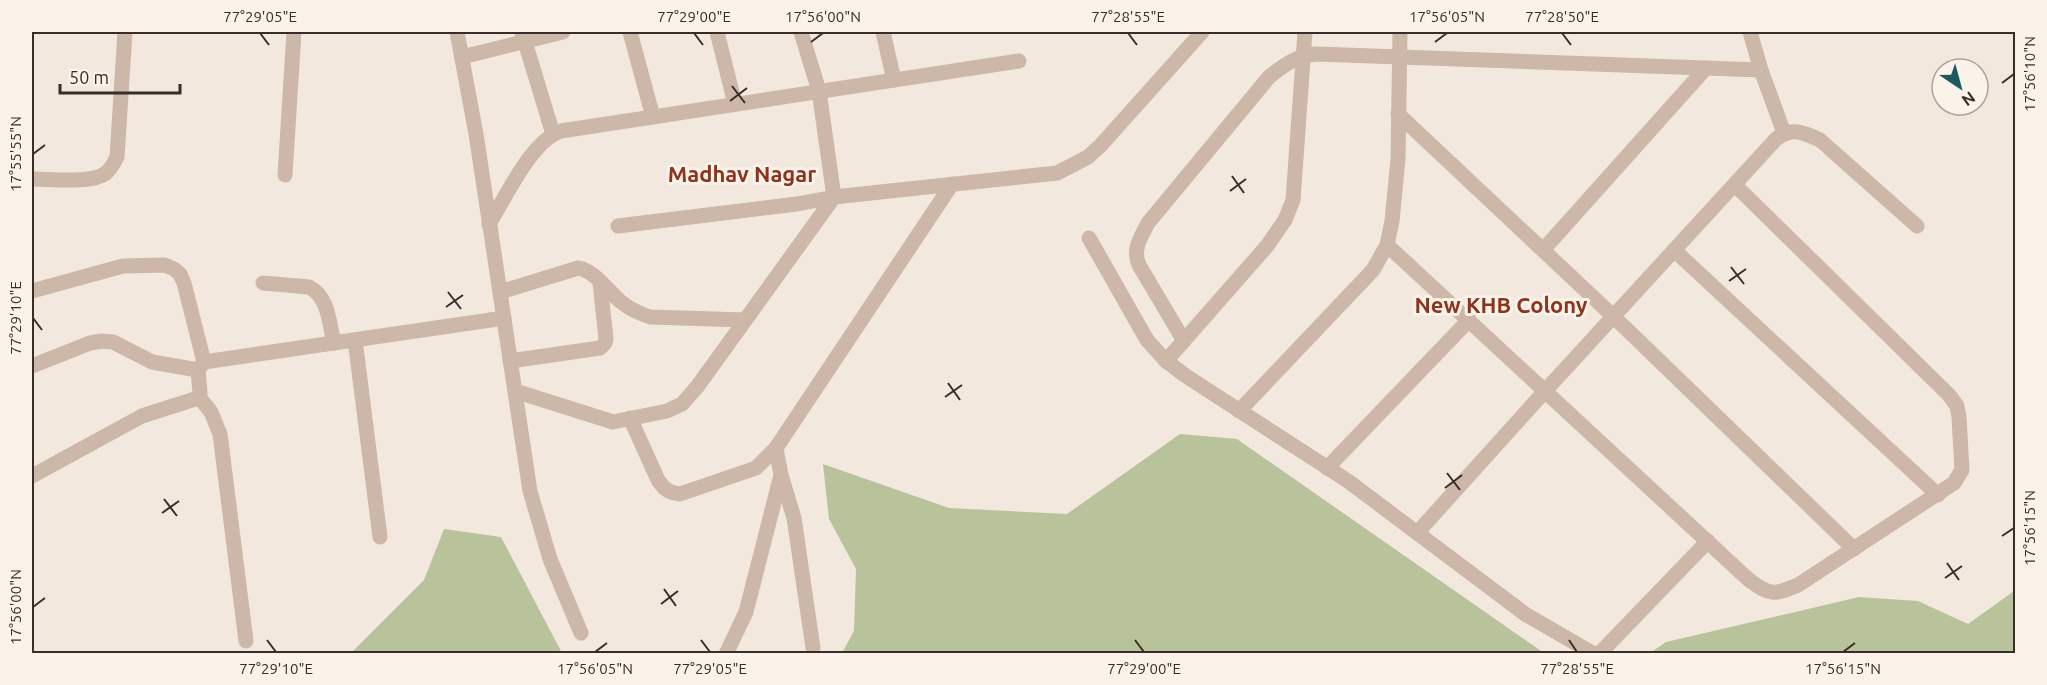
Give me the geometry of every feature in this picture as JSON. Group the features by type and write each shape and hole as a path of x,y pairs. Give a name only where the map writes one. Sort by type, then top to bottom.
{"street":[{"path":"32,179 92,179 105,174 112,167 117,158 125,32"},
{"path":"285,175 294,32"},
{"path":"457,32 530,491 550,559 581,633"},
{"path":"462,57 523,36 563,32"},
{"path":"630,32 653,117"},
{"path":"717,32 735,104"},
{"path":"515,391 613,422 667,411 682,404 697,387 834,197 819,92 801,32"},
{"path":"883,32 894,80"},
{"path":"618,226 797,204 834,197 1057,173 1088,158 1202,32"},
{"path":"1166,361 1267,246 1285,220 1293,200 1305,32"},
{"path":"1239,411 1373,270 1387,245 1398,159 1400,32"},
{"path":"1750,32 1784,133"},
{"path":"523,36 553,134"},
{"path":"1184,340 1139,265 1136,250 1139,241 1148,223 1269,77 1288,62 1316,54 1761,70"},
{"path":"489,224 536,148 553,134 1019,61"},
{"path":"1543,250 1707,68"},
{"path":"1398,114 1613,316 1854,549"},
{"path":"1418,533 1613,316 1784,133 1795,130 1820,140 1917,226"},
{"path":"630,418 658,480 664,489 672,493 680,494 756,468 776,448 952,184"},
{"path":"1387,245 1749,580 1764,591 1778,593 1798,585 1954,483 1962,471 1959,417 1957,406 1949,394 1734,185"},
{"path":"1089,238 1147,340 1166,361 1327,468 1525,614 1595,654 1602,652 1708,541"},
{"path":"1674,250 1938,495"},
{"path":"32,291 123,267 165,265 180,274 184,283 201,366 199,397 211,412 220,434 246,641"},
{"path":"500,292 578,268 588,272 635,312 650,317 745,320"},
{"path":"510,361 603,346 606,339 600,282"},
{"path":"263,283 309,287 314,290 325,304 334,343"},
{"path":"32,366 90,343 102,341 113,342 152,362 201,366 334,343 504,318"},
{"path":"1327,468 1468,320"},
{"path":"355,340 380,537"},
{"path":"33,471 142,416 199,397"},
{"path":"776,448 781,475 794,518 813,648"},
{"path":"726,654 746,612 781,475"}],"green space":[{"path":"1180,434 1237,439 1544,653 842,653 854,631 856,569 829,519 823,464 949,508 1067,514"},
{"path":"444,529 501,537 562,653 351,653 424,580"},
{"path":"2015,586 2015,653 1650,653 1666,642 1859,597 1918,601 1968,624 2014,591"}],"district":[{"name":"Madhav Nagar","path":"742,173"},
{"name":"New KHB Colony","path":"1501,304"}]}
